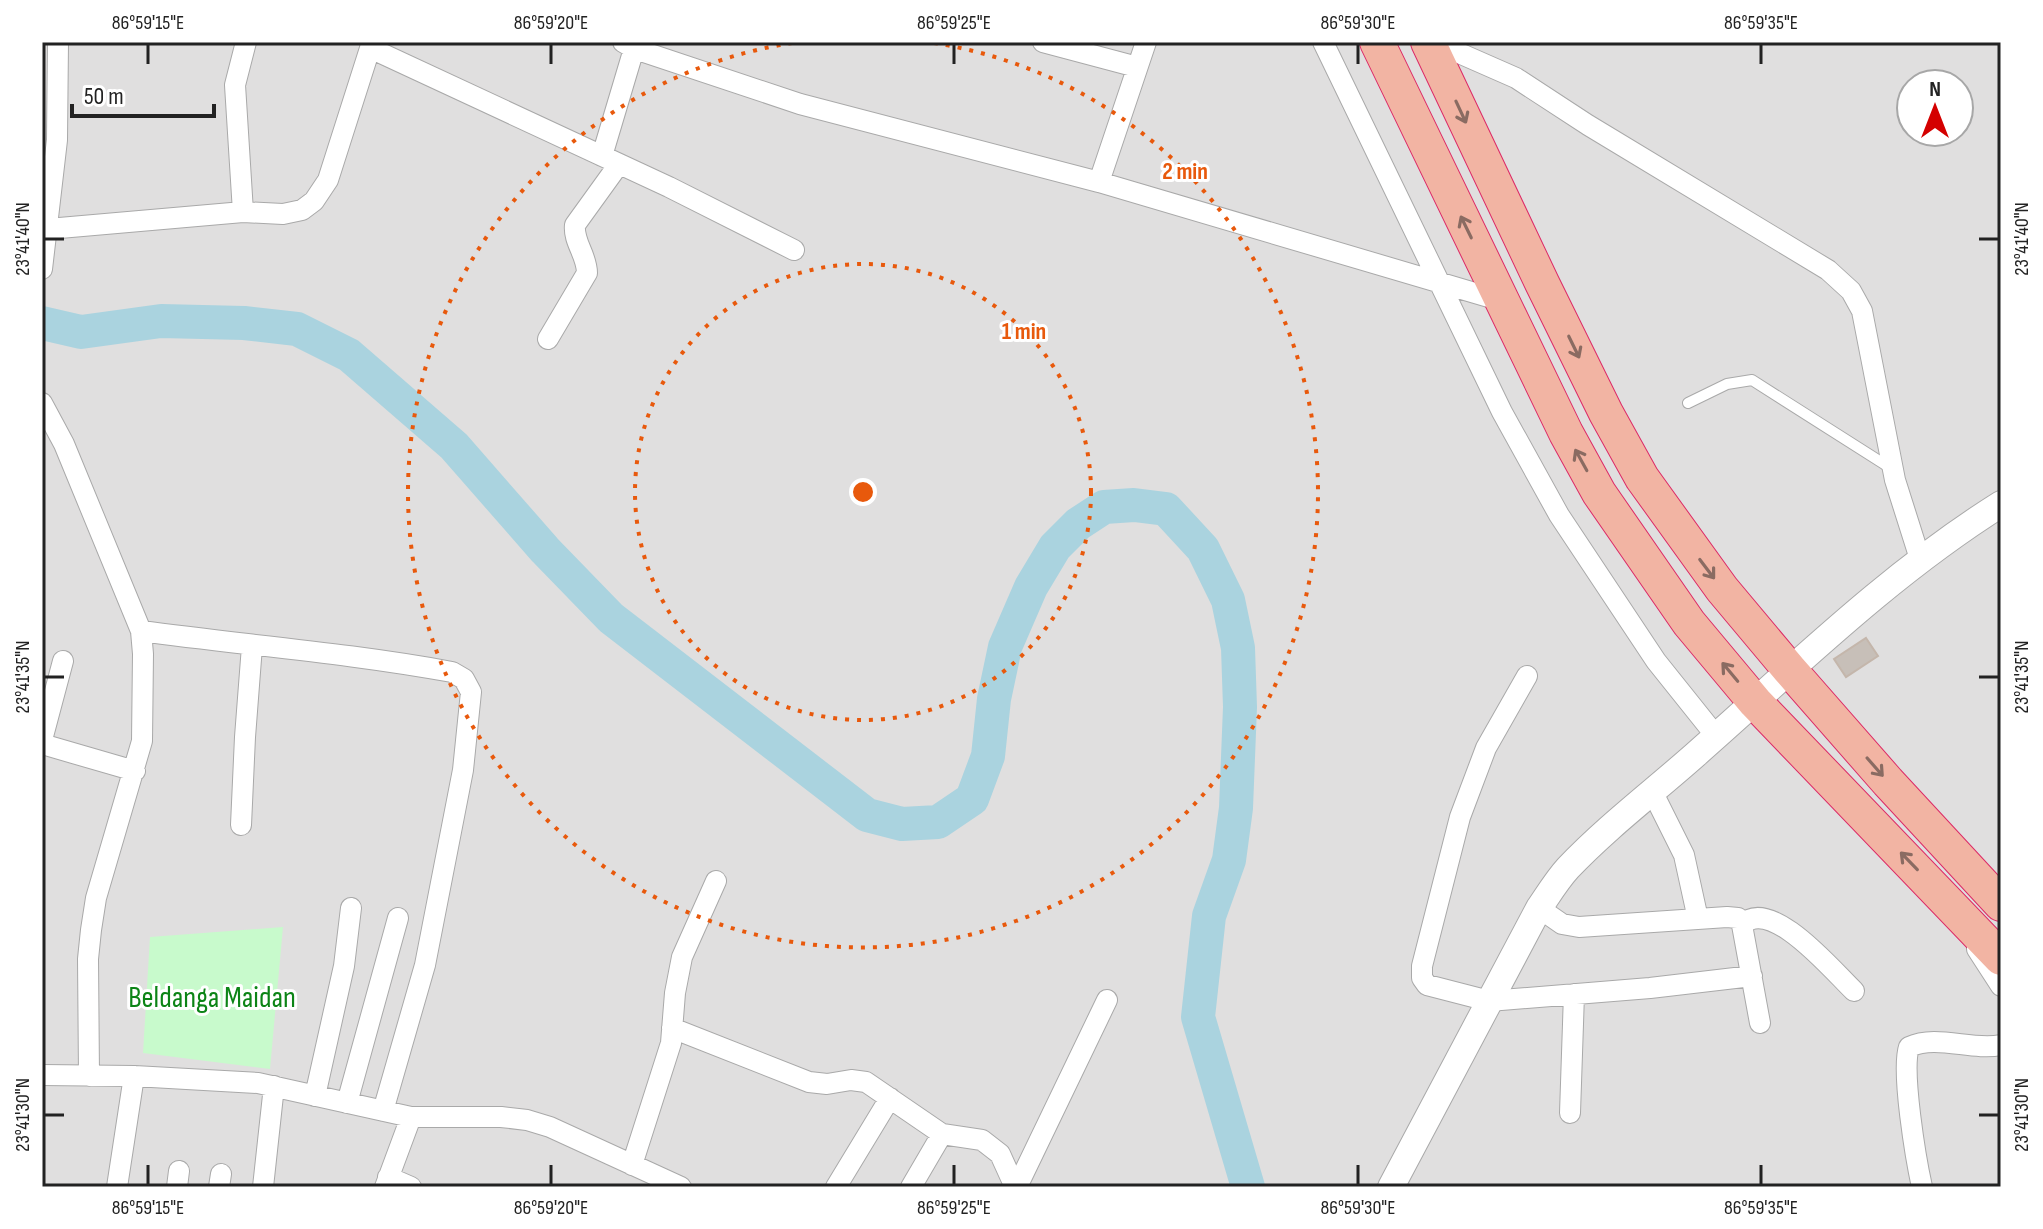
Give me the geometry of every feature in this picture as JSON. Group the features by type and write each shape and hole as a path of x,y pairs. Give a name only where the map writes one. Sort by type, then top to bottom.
{"highway":[{"path":"1377,42 1566,433 1599,493 1689,623 1755,702 2001,958"},
{"path":"1428,42 1542,283 1642,478 1705,568 1789,669 2001,904"}],"street":[{"path":"42,269 57,140 58,42"},
{"path":"243,212 235,85 246,42"},
{"path":"1043,42 1137,67"},
{"path":"1099,182 1146,42"},
{"path":"1323,42 1502,412 1559,515 1656,661 1716,736"},
{"path":"1434,42 1516,78 1828,270 1851,291 1866,325 1893,470 1920,559"},
{"path":"548,339 587,273 587,260 573,235 575,225 610,160 631,44 800,104 1099,182 1502,301"},
{"path":"48,229 243,212 283,214 302,210 314,201 328,180 371,45 794,250"},
{"path":"42,403 64,444 141,631 142,741 96,898 91,930 89,1076"},
{"path":"1391,1187 1539,908 1565,870 1789,669 1920,559 2001,504"},
{"path":"141,631 338,654 452,672 464,679 471,692 463,770 425,965 383,1111"},
{"path":"241,825 252,646"},
{"path":"63,661 42,742 135,771"},
{"path":"1527,676 1486,748 1460,817 1422,966 1422,978 1427,985 1489,1001 1752,976"},
{"path":"1652,791 1684,855 1698,919"},
{"path":"632,1165 664,1071 682,957 716,881"},
{"path":"1939,892 2001,986"},
{"path":"315,1096 344,966 351,908"},
{"path":"1539,908 1562,924 1579,927 1738,918 1742,925 1760,1023"},
{"path":"1742,925 1749,918 1759,916 1781,923 1854,991"},
{"path":"347,1103 398,918"},
{"path":"1570,1113 1574,994"},
{"path":"1016,1187 1107,1000"},
{"path":"672,1028 796,1078 827,1084 858,1080 942,1134 971,1137 991,1145 1000,1154 1016,1187"},
{"path":"1922,1187 1907,1078 1909,1047 1919,1042 2001,1045"},
{"path":"42,1075 134,1076 258,1083 411,1117 527,1120 550,1127 681,1187"},
{"path":"117,1187 134,1076"},
{"path":"263,1187 274,1086"},
{"path":"836,1187 890,1098"},
{"path":"411,1117 386,1182 411,1187"},
{"path":"911,1187 942,1134"}],"lane":[{"path":"1688,403 1727,384 1752,380 1893,470"}],"shaded area":[{"path":"42,42 2001,42 2001,1187 42,1187"}],"green space":[{"name":"Beldanga Maidan","path":"283,927 270,1069 143,1053 150,937"}],"building":[{"path":"1866,638 1878,656 1846,677 1834,659"}],"waterway":[{"path":"42,323 81,332 161,321 244,323 297,329 349,355 454,446 545,550 611,618 867,815 902,824 938,822 972,799 988,756 994,699 1005,647 1031,587 1055,547 1078,524 1104,507 1134,505 1166,509 1203,549 1228,600 1238,648 1240,707 1236,808 1229,860 1209,916 1198,1017 1248,1187"}]}
